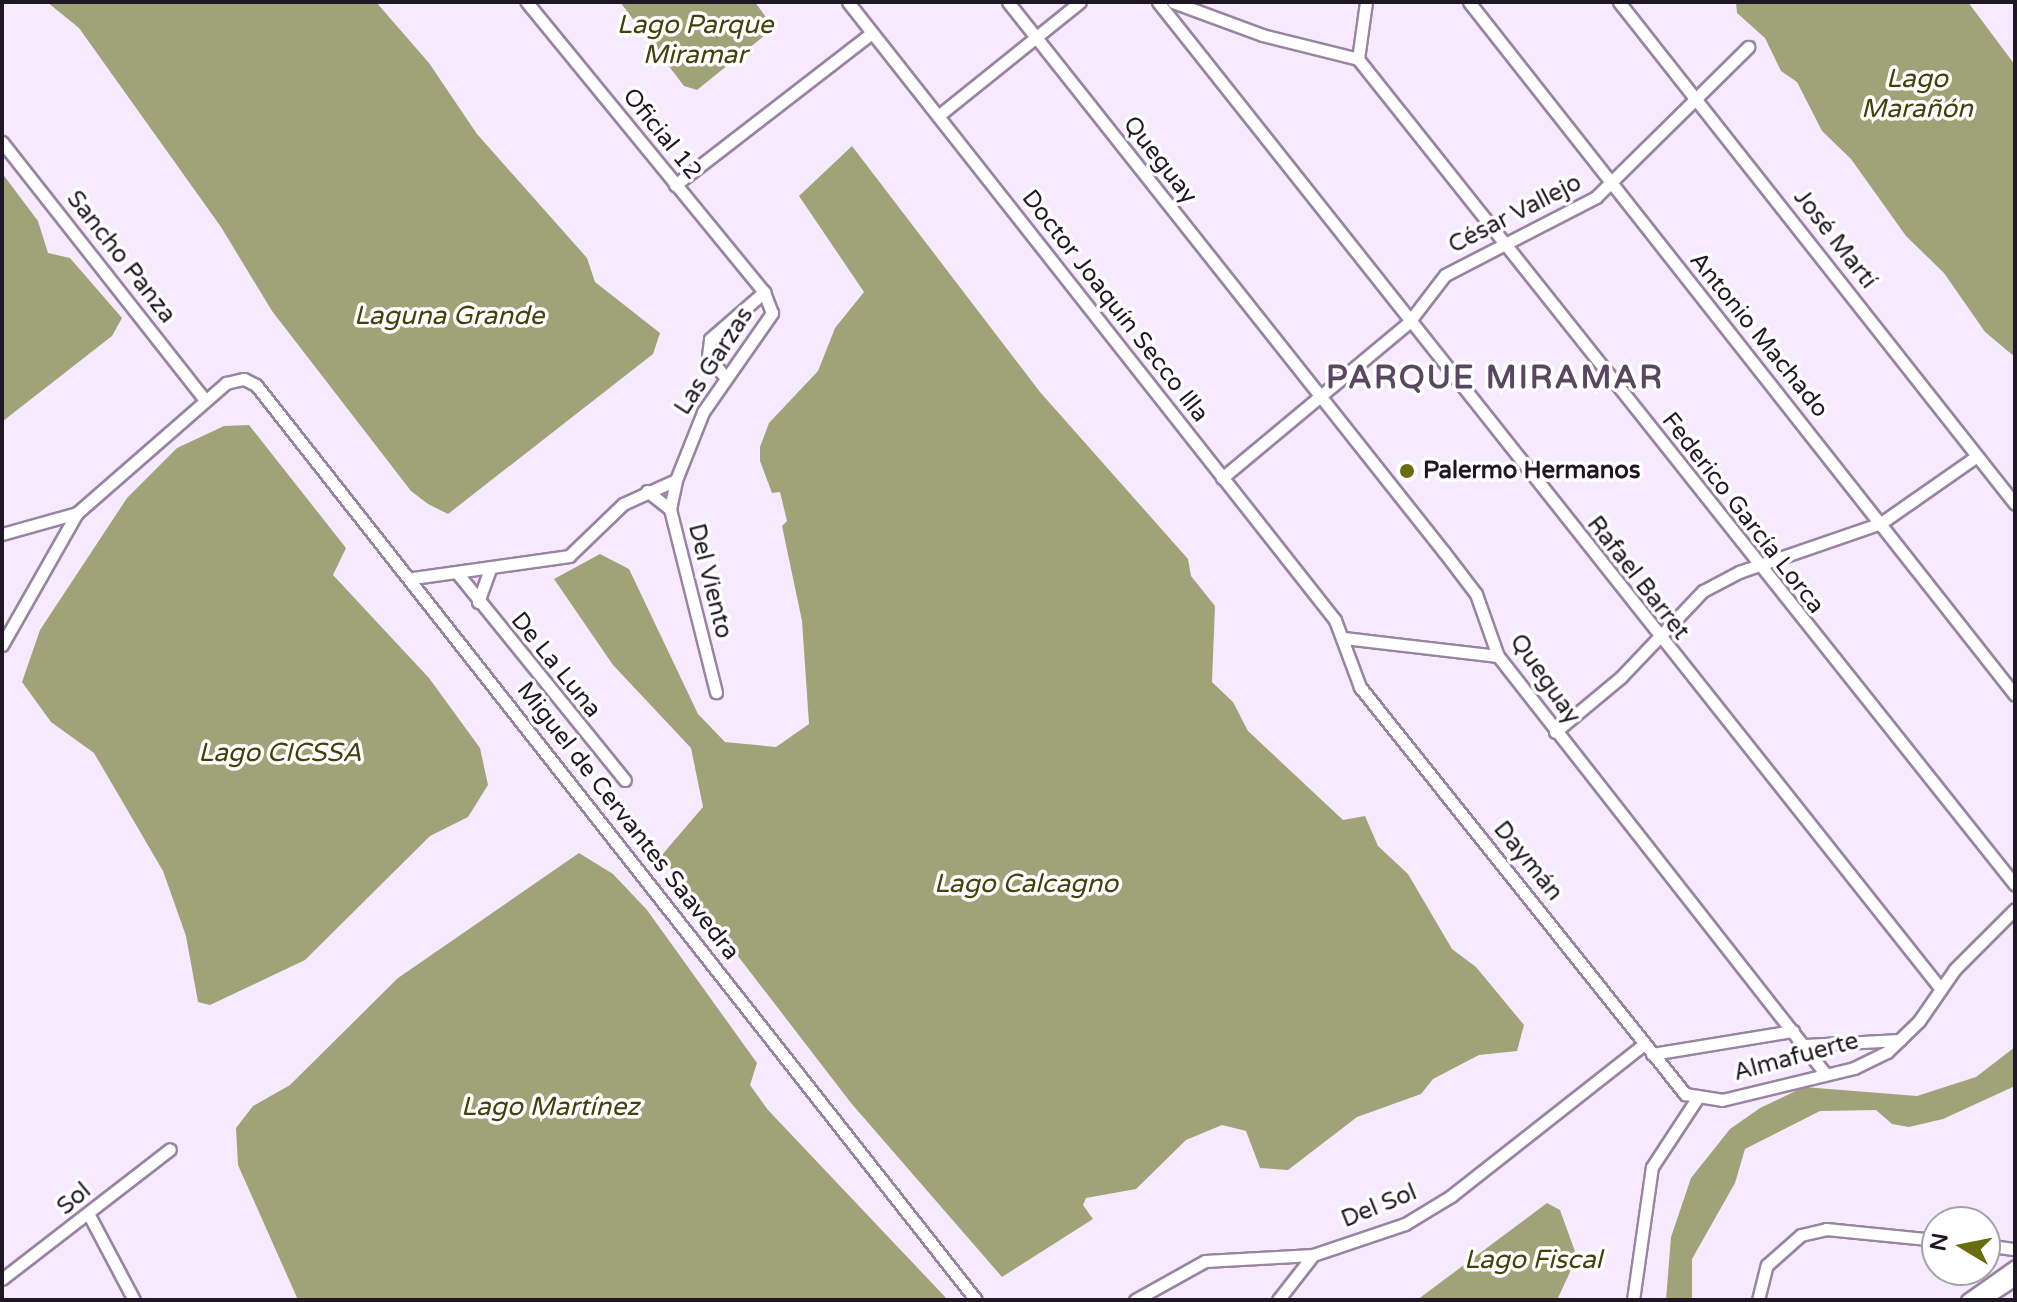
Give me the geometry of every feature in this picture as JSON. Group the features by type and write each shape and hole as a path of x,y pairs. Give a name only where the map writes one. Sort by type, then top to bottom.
{"street":[{"name":"Oficial 12","path":"527,2 764,292"},
{"name":"Doctor Joaquín Secco Illa","path":"848,2 1344,638"},
{"name":"Queguay","path":"1008,2 1476,594 1498,656 1824,1072"},
{"path":"938,116 1080,2"},
{"name":"Rafael Barret","path":"1158,2 1657,638 1940,988"},
{"path":"1169,16 1177,3 1262,35 1358,59 1366,2"},
{"name":"Antonio Machado","path":"1469,2 2015,695"},
{"name":"José Martí","path":"1619,2 2015,504"},
{"path":"675,185 872,33"},
{"name":"César Vallejo","path":"1222,478 1321,400 1409,322 1445,275 1504,243 1561,219 1611,185 1748,47"},
{"name":"Federico García Lorca","path":"1358,59 2012,883 2015,906"},
{"name":"Sancho Panza","path":"2,142 205,400"},
{"path":"725,377 708,356 710,339 764,292"},
{"name":"Las Garzas","path":"670,509 676,480 703,412 772,313 764,292"},
{"name":"Miguel de Cervantes Saavedra","path":"205,400 238,378 256,385 413,578 976,1300"},
{"path":"2,645 77,513 205,400"},
{"path":"1555,732 1703,591 1758,566 1881,523 1977,456"},
{"path":"413,578 429,573 458,574 569,556 623,504 676,480"},
{"name":"Del Viento","path":"647,491 670,509 716,692"},
{"path":"2,534 77,513"},
{"path":"478,602 481,581 491,568"},
{"name":"De La Luna","path":"458,574 625,780"},
{"path":"1344,638 1498,656"},
{"name":"Daymán","path":"1344,638 1360,687 1648,1049 1696,1100"},
{"name":"Almafuerte","path":"1696,1100 1738,1097 1824,1072 1854,1068 1902,1040 1940,988 2009,922 2015,906"},
{"name":"Almafuerte","path":"1648,1049 1793,1031"},
{"name":"Almafuerte","path":"1805,1045 1902,1040"},
{"name":"Del Sol","path":"1135,1300 1205,1261 1313,1255 1387,1232 1436,1207 1648,1049"},
{"path":"1633,1300 1652,1167 1696,1100"},
{"name":"Sol","path":"2,1279 89,1215 170,1149"},
{"path":"89,1215 134,1300"},
{"path":"1758,1300 1767,1265 1790,1241 1826,1229 1921,1238"},
{"path":"1278,1300 1313,1255"},
{"path":"1967,1300 2015,1266"},
{"path":"1983,1300 2015,1279"}],"water":[{"name":"Laguna Grande","path":"47,2 376,2 429,63 477,134 587,258 595,282 660,333 653,354 448,514 428,504 411,491 272,311 221,227 79,28"},
{"name":"Lago Parque Miramar","path":"620,2 755,2 768,20 764,36 697,90 684,86"},
{"name":"Lago Marañón","path":"1736,2 1968,2 2015,65 2015,357 1985,332 1944,273 1906,236 1851,159 1822,131 1797,82 1781,71 1765,38 1737,13"},
{"name":"Lago Calcagno","path":"852,146 1040,392 1188,559 1191,576 1215,606 1212,682 1233,702 1248,731 1343,820 1365,816 1378,846 1408,874 1452,949 1476,967 1524,1025 1517,1051 1479,1055 1433,1079 1421,1094 1357,1117 1288,1170 1260,1168 1246,1131 1222,1125 1186,1140 1136,1189 1086,1198 1083,1205 1093,1219 1002,1277 851,1103 661,856 703,807 691,748 613,665 554,579 600,554 629,569 698,714 725,742 776,747 809,724 802,621 782,526 787,521 780,492 772,493 760,461 760,447 769,423 818,371 835,328 864,292 799,196"},
{"path":"2,173 38,221 48,253 70,258 122,318 112,336 3,421"},
{"name":"Lago CICSSA","path":"249,425 346,548 333,575 429,678 480,748 488,785 468,817 430,836 305,960 210,1005 198,1002 186,936 163,871 94,753 51,722 22,682 40,630 127,498 177,448 224,426"},
{"name":"Lago Martínez","path":"579,853 613,874 647,910 757,1063 750,1085 768,1110 948,1300 298,1300 238,1165 236,1128 253,1106 290,1085 398,978"},
{"path":"2015,1047 2015,1086 1943,1119 1909,1127 1892,1124 1876,1110 1820,1111 1745,1149 1735,1183 1692,1259 1692,1300 1666,1300 1671,1237 1691,1178 1730,1129 1760,1108 1804,1087 1917,1096 1976,1077"},
{"name":"Lago Fiscal","path":"1547,1203 1560,1210 1577,1257 1557,1300 1417,1300"}],"place":[{"name":"Palermo Hermanos","path":"1407,471"}],"district":[{"name":"PARQUE MIRAMAR","path":"1495,378"}]}
